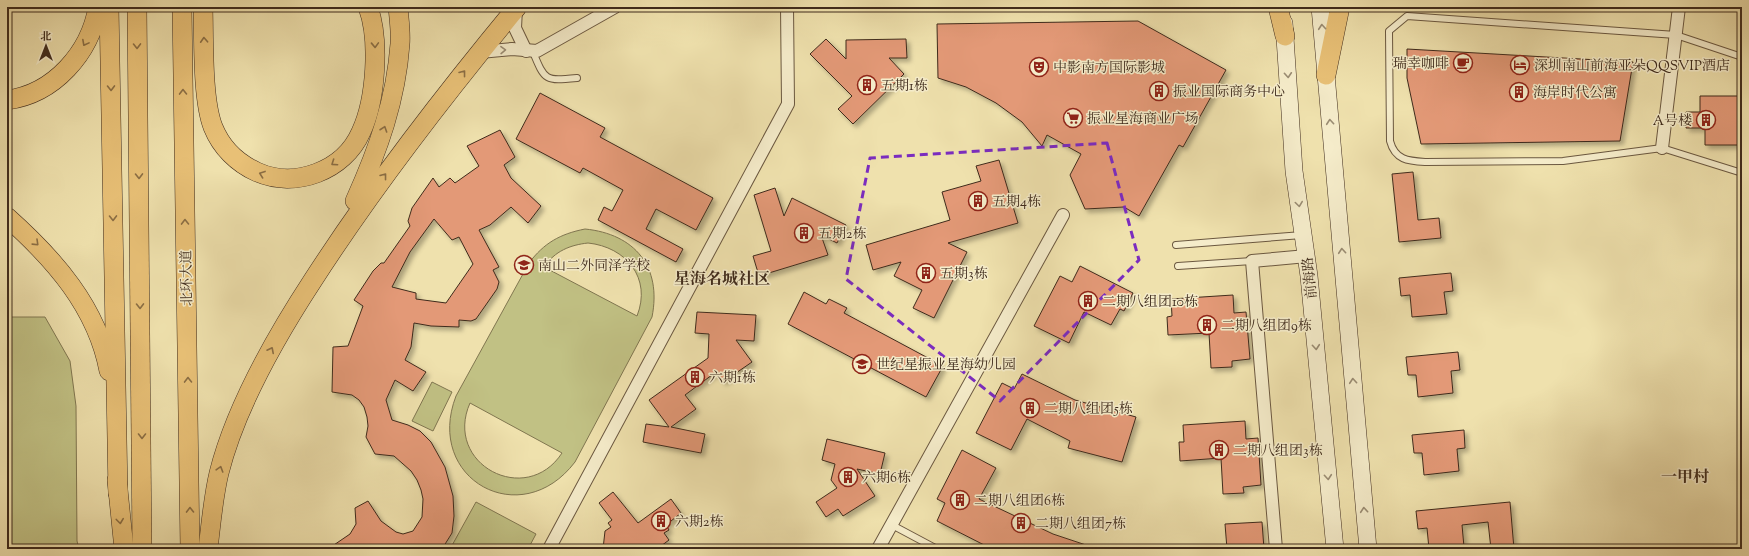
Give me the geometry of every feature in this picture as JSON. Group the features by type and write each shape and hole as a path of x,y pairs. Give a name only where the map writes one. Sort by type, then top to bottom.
{"main road":[{"path":"7,100 17,99 50,84 72,65 86,42 98,7"},
{"path":"109,7 118,492"},
{"path":"137,7 142,549"},
{"name":"北环大道","path":"182,7 190,549"},
{"path":"203,7 209,109 213,127 222,143 233,157 247,168 265,175 282,179 301,178 319,173 337,162 350,150 361,132 371,98 375,52 374,33 368,7"},
{"path":"337,243 373,162 387,121 398,64 400,42 398,7"},
{"path":"1278,7 1285,36"},
{"name":"前海路","path":"1283,7 1294,171 1307,256 1335,549"},
{"path":"1320,7 1368,549"},
{"path":"1326,75 1340,7"},
{"path":"208,549 219,473 232,432 274,345 337,243 370,194 516,8"},
{"path":"7,217 47,254 60,270 86,309 95,328 107,362 110,380 118,492 124,549"}],"street":[{"path":"480,52 497,50 530,51 541,49 615,7"},
{"path":"549,549 788,104 787,7"},
{"path":"1662,148 1679,7"},
{"path":"516,8 515,28 530,51"},
{"path":"878,549 1063,214"},
{"path":"1276,549 1252,261 1307,256"}],"lane":[{"path":"1742,57 1676,35 1407,16 1389,31 1390,141 1395,155 1408,162 1563,161 1662,148 1742,173"},
{"path":"530,51 542,74 553,80 577,78"},
{"path":"1176,245 1304,235"},
{"path":"1178,266 1252,261"},
{"path":"892,525 937,549"}],"highlighted area":[{"path":"1107,143 1139,260 1000,401 846,279 870,158"}],"green space":[{"path":"585,229 603,232 618,238 631,246 641,256 653,283 654,299 652,317 575,462 553,483 529,493 505,494 483,487 465,472 454,451 450,426 456,396 529,263 553,240","holes":["588,243 602,246 614,251 624,258 632,267 638,277 641,289 641,302 637,316 544,267 548,261 563,250 575,245","470,403 562,453 547,469 529,477 510,477 492,472 478,460 468,444 465,425"]},
{"path":"7,317 45,317 70,361 76,406 77,541 79,549 7,549"},
{"path":"432,382 452,392 433,431 412,421"},
{"path":"476,502 536,534 528,549 450,549"}],"building":[{"name":"振业星海商业广场","path":"1138,21 1226,70 1183,147 1179,145 1139,216 1124,207 1085,209 1070,175 1081,154 1047,135 1042,146 1022,122 996,103 966,87 938,78 937,24"},
{"name":"五期1栋","path":"826,39 846,59 846,40 906,39 907,58 889,58 904,74 853,124 838,109 852,96 810,54"},
{"name":"海岸时代公寓","path":"1407,49 1633,62 1620,141 1421,144 1407,78"},
{"path":"540,93 605,128 600,137 713,198 696,230 656,209 646,229 683,249 676,262 598,220 604,207 612,211 623,190 583,168 580,173 516,139"},
{"name":"A号楼","path":"1700,96 1742,96 1742,145 1705,145 1705,128 1686,128 1686,112 1700,112"},
{"path":"500,130 515,157 504,165 511,178 541,206 528,223 511,207 490,225 479,230 499,267 493,270 499,282 497,289 476,319 471,321 459,320 459,327 431,326 414,323 411,347 405,360 426,372 413,391 395,380 386,400 392,420 420,431 431,442 445,467 453,496 454,516 452,533 442,549 328,549 350,534 356,524 355,508 368,501 381,521 396,532 403,534 413,531 422,517 423,499 421,490 411,471 394,456 375,454 366,437 368,426 367,417 364,407 359,400 352,395 332,392 333,347 348,346 363,306 354,300 373,271 381,263 384,263 410,226 408,221 412,208 433,178 439,187 450,178 455,183 479,166 467,146","holes":["434,219 452,240 459,237 473,264 446,303 416,299 416,293 392,287 410,252"]},
{"path":"999,160 1018,223 948,243 967,252 934,318 913,308 922,290 894,276 901,262 873,270 866,245 950,220 942,192 981,181 976,166"},
{"path":"1413,172 1418,220 1439,218 1441,238 1399,242 1392,174"},
{"name":"五期2栋","path":"775,188 784,216 792,198 846,225 837,243 821,235 828,255 759,276 753,256 771,251 754,195"},
{"name":"二期八组团10栋","path":"1080,266 1133,293 1124,311 1120,309 1111,325 1084,312 1069,343 1034,326 1060,276 1072,282"},
{"path":"1451,273 1453,291 1444,292 1447,314 1412,317 1410,295 1401,296 1399,278"},
{"path":"804,292 826,304 829,299 847,308 844,313 943,366 926,397 788,324"},
{"name":"二期八组团9栋","path":"1233,295 1234,313 1246,312 1250,359 1232,361 1232,367 1211,368 1209,333 1168,335 1167,317 1172,316 1171,299"},
{"name":"六期1栋","path":"697,312 756,315 754,341 736,340 752,362 723,382 716,372 685,395 696,409 671,427 705,434 701,453 643,442 646,424 669,427 649,400 708,358 709,334 695,333"},
{"path":"1458,352 1460,370 1451,371 1453,393 1418,397 1416,375 1408,375 1406,357"},
{"path":"1022,374 1075,400 1136,417 1122,462 1068,448 1070,441 1027,419 1011,450 976,433 1002,383 1014,389"},
{"name":"二期八组团3栋","path":"1245,421 1246,439 1258,438 1261,485 1243,487 1244,493 1223,494 1221,458 1180,461 1179,442 1184,442 1183,425"},
{"path":"1464,430 1465,448 1457,449 1459,471 1424,475 1422,453 1414,453 1412,435"},
{"name":"六期6栋","path":"827,439 885,453 880,474 857,469 875,496 843,516 838,509 826,517 816,502 837,488 831,480 835,464 822,460"},
{"name":"二期八组团6栋","path":"962,450 996,468 979,499 1053,534 1092,547 1092,549 992,549 937,521 945,503 937,499"},
{"name":"六期2栋","path":"613,492 638,523 671,499 681,513 666,525 669,530 664,533 669,540 657,549 603,549 605,531 611,527 608,523 612,520 599,503"},
{"path":"1510,502 1514,549 1491,549 1488,522 1462,525 1464,547 1429,549 1427,528 1418,529 1416,511"},
{"path":"1262,522 1264,549 1227,549 1225,524"}],"place":[{"name":"瑞幸咖啡","path":"1463,63"},
{"name":"深圳南山前海亚朵QQSVIP酒店","path":"1520,65"},
{"name":"中影南方国际影城","path":"1039,67"},
{"name":"五期1栋","path":"867,85"},
{"name":"振业国际商务中心","path":"1159,91"},
{"name":"海岸时代公寓","path":"1519,92"},
{"name":"振业星海商业广场","path":"1073,118"},
{"name":"A号楼","path":"1706,120"},
{"name":"五期4栋","path":"978,201"},
{"name":"五期2栋","path":"804,233"},
{"name":"南山二外同泽学校","path":"524,265"},
{"name":"五期3栋","path":"926,273"},
{"name":"二期八组团10栋","path":"1088,301"},
{"name":"二期八组团9栋","path":"1207,325"},
{"name":"世纪星振业星海幼儿园","path":"862,364"},
{"name":"六期1栋","path":"695,377"},
{"name":"二期八组团5栋","path":"1030,408"},
{"name":"二期八组团3栋","path":"1219,450"},
{"name":"六期6栋","path":"848,477"},
{"name":"二期八组团6栋","path":"960,500"},
{"name":"六期2栋","path":"661,521"},
{"name":"二期八组团7栋","path":"1021,523"}],"district":[{"name":"星海名城社区","path":"722,278"},
{"name":"一甲村","path":"1685,476"}]}
